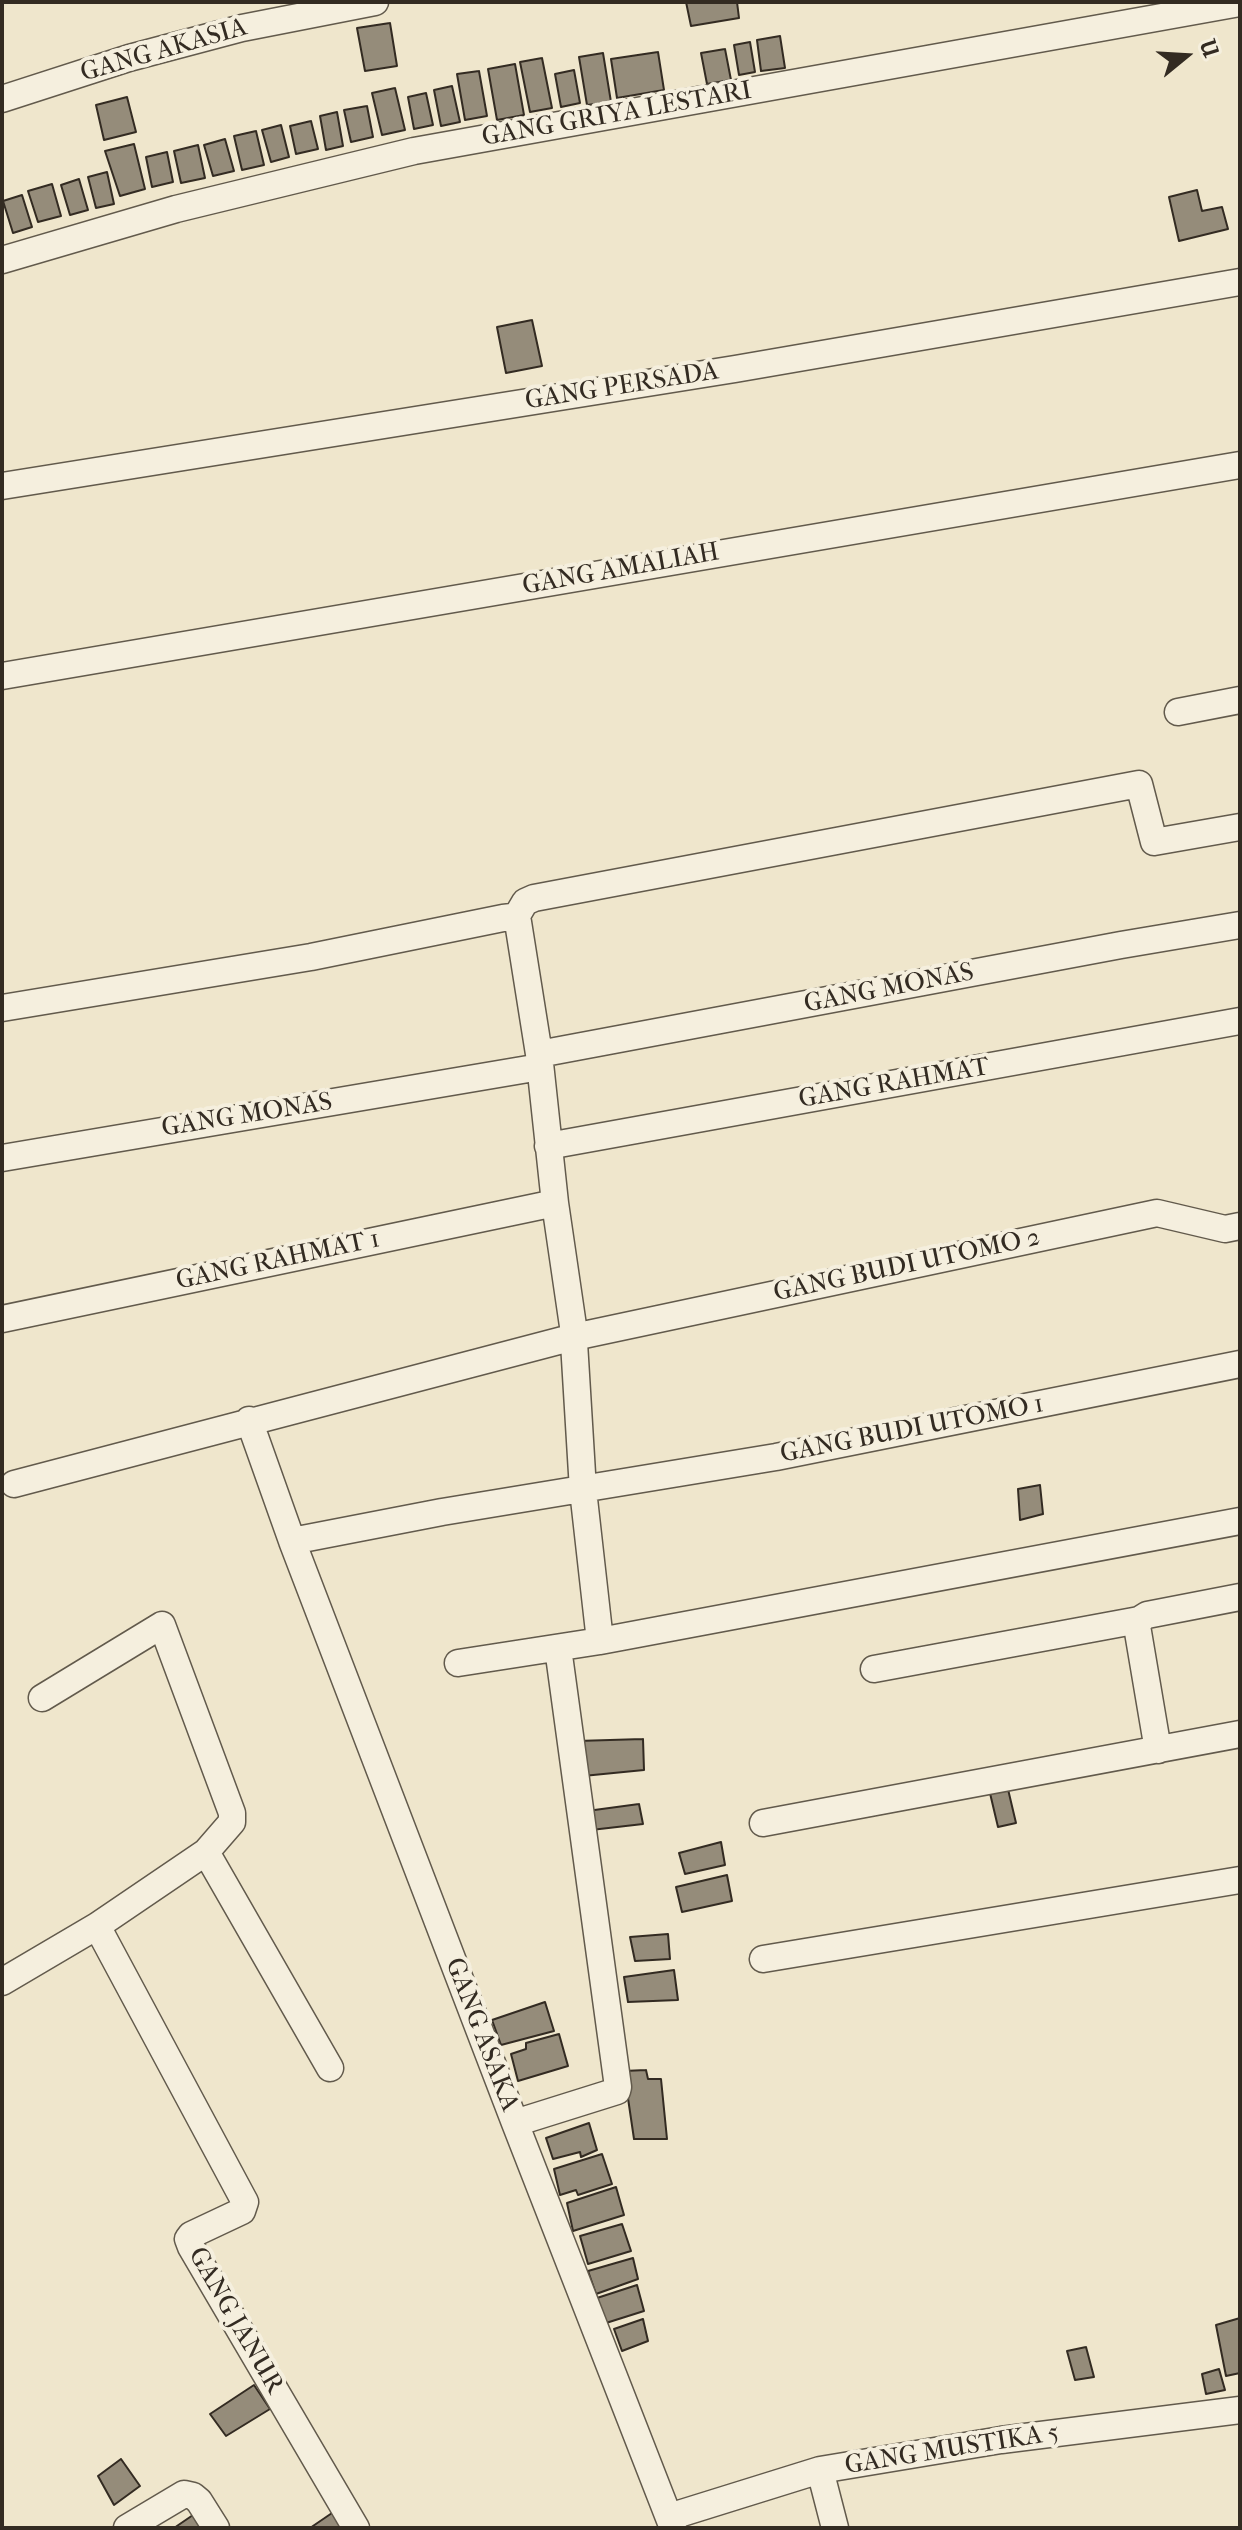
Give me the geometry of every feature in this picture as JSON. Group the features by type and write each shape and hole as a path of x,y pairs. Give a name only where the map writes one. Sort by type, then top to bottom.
{"street":[{"name":"GANG AKASIA","path":"2,99 129,58 242,28 375,2"},
{"name":"GANG GRIYA LESTARI","path":"2,260 176,209 414,151 1240,3"},
{"name":"GANG PERSADA","path":"2,486 735,369 1240,282"},
{"name":"GANG AMALIAH","path":"2,676 1240,465"},
{"path":"1178,712 1240,700"},
{"path":"515,919 525,902 534,898 1139,784 1154,842 1240,827"},
{"path":"2,1008 311,957 503,918 515,919"},
{"path":"515,919 518,922 539,1060 574,1337 583,1490 600,1641"},
{"name":"GANG MONAS","path":"2,1158 539,1060 1121,945 1240,925"},
{"name":"GANG RAHMAT","path":"548,1146 1240,1021"},
{"name":"GANG RAHMAT 1","path":"2,1319 555,1203"},
{"name":"GANG BUDI UTOMO 2","path":"14,1484 574,1337 1157,1213 1225,1229 1240,1226"},
{"name":"GANG BUDI UTOMO 1","path":"292,1541 442,1512 776,1457 1240,1364"},
{"name":"GANG ASAKA","path":"249,1420 292,1541 671,2523"},
{"path":"458,1663 600,1641 1240,1521"},
{"path":"874,1669 1139,1620 1147,1615 1240,1597"},
{"path":"1139,1620 1137,1626 1158,1750"},
{"path":"2,1982 97,1926 206,1852 229,1826 232,1813 162,1625 42,1698"},
{"path":"515,2123 617,2091 618,2087 558,1648"},
{"path":"763,1823 1240,1734"},
{"path":"206,1852 330,2068"},
{"path":"763,1959 1240,1880"},
{"name":"GANG JANUR","path":"97,1926 245,2202 242,2211 191,2235 188,2239 191,2247 356,2528"},
{"name":"GANG MUSTIKA 5","path":"671,2523 820,2470 1001,2440 1240,2410"},
{"path":"820,2470 835,2528"},
{"path":"127,2528 184,2494 199,2501 216,2528"}],"building":[{"path":"686,2 737,2 739,18 691,26"},
{"path":"390,23 397,66 365,71 357,28"},
{"path":"780,36 785,68 761,71 757,40"},
{"path":"750,42 755,72 739,75 734,45"},
{"path":"725,49 731,80 707,84 701,53"},
{"path":"658,52 664,90 617,98 611,59"},
{"path":"603,53 611,102 587,105 579,57"},
{"path":"542,58 552,108 530,112 520,62"},
{"path":"515,64 524,115 497,120 488,69"},
{"path":"574,70 580,103 561,107 555,74"},
{"path":"479,71 487,116 465,120 457,74"},
{"path":"452,86 460,122 441,126 434,90"},
{"path":"395,88 405,130 382,135 372,93"},
{"path":"426,93 433,125 414,129 408,97"},
{"path":"127,97 136,132 104,140 96,105"},
{"path":"367,106 373,137 351,142 344,110"},
{"path":"337,112 343,146 326,150 320,116"},
{"path":"311,121 318,149 296,154 290,126"},
{"path":"281,125 289,157 271,162 262,130"},
{"path":"256,131 264,165 242,170 234,136"},
{"path":"225,139 234,171 213,176 204,145"},
{"path":"134,144 145,189 120,196 105,151"},
{"path":"198,145 205,178 181,183 174,151"},
{"path":"167,152 173,182 152,187 146,157"},
{"path":"107,172 114,204 96,208 88,177"},
{"path":"79,179 88,210 70,215 61,185"},
{"path":"52,184 61,216 38,222 28,191"},
{"path":"1197,190 1202,211 1222,207 1228,229 1179,241 1169,197"},
{"path":"22,195 32,227 13,233 3,201"},
{"path":"532,320 542,366 506,373 497,327"},
{"path":"1040,1485 1043,1514 1020,1520 1018,1489"},
{"path":"643,1739 644,1770 583,1776 577,1741"},
{"path":"1007,1785 1016,1823 998,1827 989,1789"},
{"path":"639,1804 643,1824 591,1830 587,1811"},
{"path":"721,1842 725,1865 685,1874 679,1853"},
{"path":"727,1875 732,1901 682,1912 676,1887"},
{"path":"668,1934 670,1959 635,1961 630,1937"},
{"path":"674,1970 678,2000 628,2002 624,1977"},
{"path":"545,2002 554,2031 501,2045 492,2020"},
{"path":"559,2034 568,2066 518,2081 511,2054 526,2049 526,2043"},
{"path":"646,2070 648,2079 661,2079 667,2139 634,2139 624,2071"},
{"path":"589,2123 597,2150 581,2157 580,2152 553,2159 546,2138"},
{"path":"602,2154 612,2184 578,2195 576,2190 560,2195 554,2169"},
{"path":"616,2187 624,2215 573,2231 567,2203"},
{"path":"622,2224 631,2251 588,2264 580,2236"},
{"path":"633,2258 638,2279 596,2294 588,2271"},
{"path":"637,2285 644,2311 606,2323 597,2298"},
{"path":"1240,2318 1240,2373 1226,2376 1216,2325"},
{"path":"643,2319 648,2341 622,2351 614,2329"},
{"path":"1086,2347 1094,2377 1075,2380 1067,2351"},
{"path":"1219,2369 1225,2390 1206,2394 1202,2374"},
{"path":"254,2385 270,2409 226,2436 210,2414"},
{"path":"121,2459 140,2486 114,2505 98,2476"},
{"path":"332,2513 343,2528 310,2528"},
{"path":"193,2515 202,2528 174,2528"}]}
